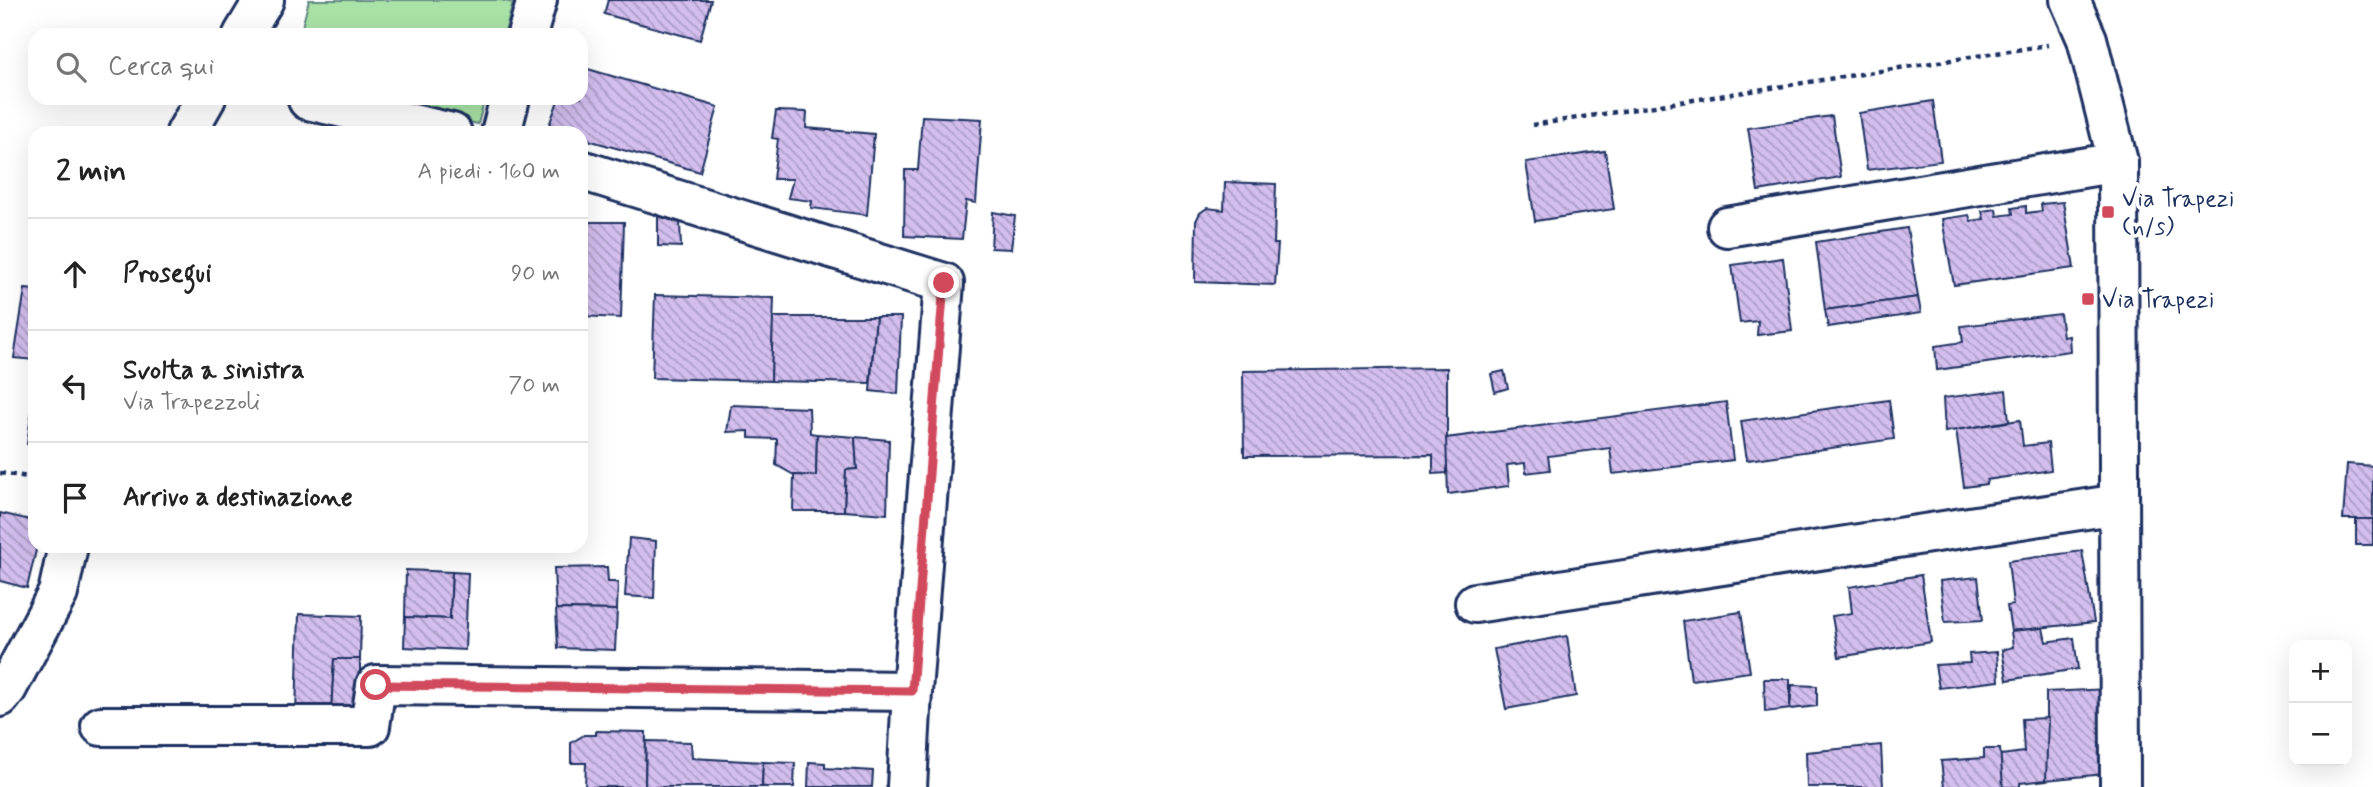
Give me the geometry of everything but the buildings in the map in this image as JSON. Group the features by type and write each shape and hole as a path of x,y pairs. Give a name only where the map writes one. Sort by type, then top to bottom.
{"street":[{"path":"247,28 264,0"},
{"path":"529,28 537,0"},
{"path":"2070,0 2087,39 2118,162 2120,787"},
{"path":"190,126 202,105"},
{"path":"330,105 421,126"},
{"path":"503,126 508,105"},
{"path":"1727,227 2118,162"},
{"path":"588,172 944,283 907,787"},
{"path":"1475,603 2119,504"},
{"path":"0,697 58,593 67,553"},
{"path":"101,726 370,726 376,685 912,691"}],"path":[{"path":"1532,125 2087,39"},
{"path":"0,473 28,477"}],"green space":[{"path":"309,0 501,0 513,3 506,28 302,28"},
{"path":"398,105 483,105 478,124"}],"place":[{"name":"Via Trapezi (n/s)","path":"2108,212"},
{"name":"Via Trapezi","path":"2088,299"}],"route":[{"path":"376,685 912,691 944,283"}]}
